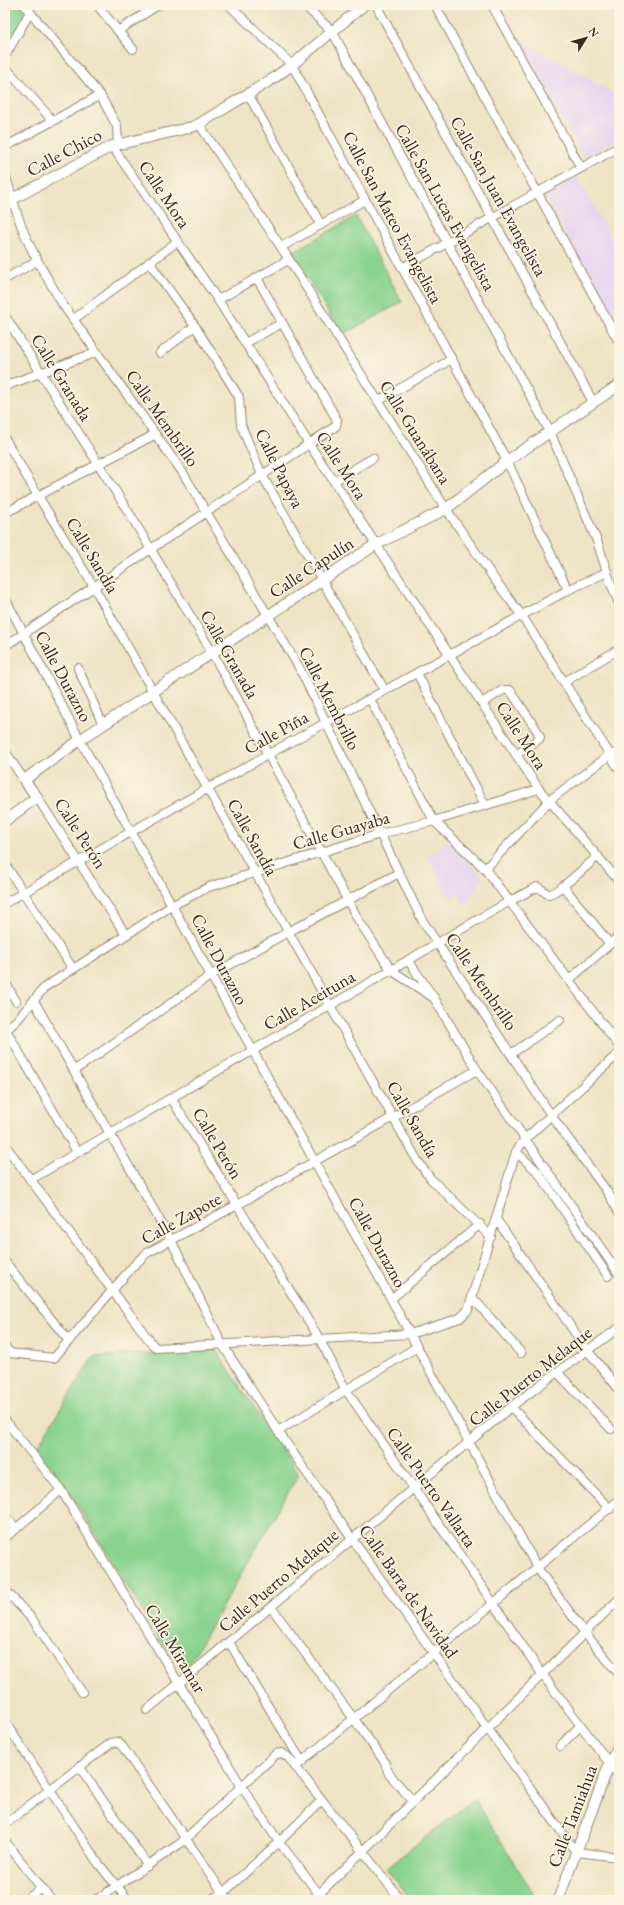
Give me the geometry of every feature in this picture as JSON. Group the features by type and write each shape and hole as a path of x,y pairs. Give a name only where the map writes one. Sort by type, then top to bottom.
{"street":[{"path":"24,5 100,95 117,126 115,144"},
{"path":"97,5 133,49"},
{"path":"118,31 158,5"},
{"name":"Calle San Mateo Evangelista","path":"229,5 292,65 507,461 568,590"},
{"name":"Calle San Lucas Evangelista","path":"304,5 332,31 550,432 597,541 619,603"},
{"name":"Calle Chico","path":"9,201 115,144 192,127 199,124 292,65 364,5"},
{"name":"Calle San Juan Evangelista","path":"376,5 593,402"},
{"path":"435,5 619,342"},
{"path":"492,5 581,168"},
{"path":"5,56 30,12"},
{"path":"5,67 53,121"},
{"path":"248,94 320,225"},
{"path":"5,147 100,95"},
{"name":"Calle Guanábana","path":"199,124 281,247 446,509 522,616 564,682 615,753 619,769"},
{"name":"Calle Mora","path":"115,144 218,300 375,545 539,789 619,881"},
{"path":"402,268 619,147"},
{"name":"Calle Membrillo","path":"5,175 9,201 22,226 37,261 63,305 154,435 183,473 300,669 422,920 551,1115 604,1187 619,1212"},
{"path":"281,247 365,200"},
{"path":"74,319 178,241"},
{"path":"218,300 288,260"},
{"path":"5,279 37,261"},
{"name":"Calle Papaya","path":"149,262 195,326 239,397 241,425 262,475 385,691"},
{"path":"5,646 335,428 337,420 257,278"},
{"name":"Calle Granada","path":"5,316 98,464 212,654 348,900 391,970 434,998"},
{"path":"245,342 282,323"},
{"path":"160,353 195,326"},
{"path":"5,386 97,352"},
{"path":"378,401 452,359"},
{"name":"Calle Capulín","path":"24,780 80,740 155,692 375,545 446,509 507,461 619,385"},
{"path":"5,513 154,435"},
{"name":"Calle Sandía","path":"5,439 38,496 94,586 155,692 417,1160 430,1178 480,1224 491,1237"},
{"path":"334,481 374,458"},
{"name":"Calle Piña","path":"5,903 78,860 267,755 568,590 607,572"},
{"name":"Calle Durazno","path":"5,598 80,740 173,905 252,1052 418,1347 538,1568 584,1632 619,1674"},
{"path":"564,682 619,649"},
{"path":"78,668 103,725"},
{"path":"417,673 485,805"},
{"path":"482,703 503,690 508,689 527,715 540,737 516,755"},
{"path":"370,699 434,821 485,868 619,1046"},
{"name":"Calle Perón","path":"5,751 37,797 126,935"},
{"path":"485,868 550,800 615,753"},
{"name":"Calle Guayaba","path":"5,1031 17,1020 45,987 173,905 209,887 380,834 434,821 539,789"},
{"path":"5,821 37,797"},
{"name":"Calle Aceituna","path":"30,1180 510,901 538,887 549,894 563,886 598,856"},
{"path":"5,864 74,969"},
{"path":"75,1070 210,976 288,932 399,873"},
{"path":"563,886 610,944"},
{"path":"569,980 619,936"},
{"name":"Calle Granada","path":"408,960 434,998 477,1070 524,1140 619,1274"},
{"path":"5,982 16,1001"},
{"name":"Calle Barra de Navidad","path":"34,1001 172,1240 222,1344 278,1431 352,1539 576,1852"},
{"path":"511,1054 560,1020"},
{"path":"5,1031 77,1152"},
{"path":"7,1150 156,1348 410,1334 460,1318 468,1310 516,1152 524,1140 619,1053"},
{"name":"Calle Zapote","path":"7,1352 54,1358 135,1264 148,1253 237,1205 314,1160 477,1070"},
{"name":"Calle Perón","path":"171,1098 237,1205"},
{"path":"516,1152 538,1172 608,1276"},
{"name":"Calle Puerto Vallarta","path":"237,1205 319,1338 346,1390 542,1674 609,1765 619,1776"},
{"path":"496,1219 587,1350 619,1389"},
{"path":"391,1299 480,1224"},
{"path":"5,1262 69,1341"},
{"path":"472,1297 521,1353"},
{"name":"Calle Puerto Melaque","path":"147,1710 511,1407 619,1328"},
{"path":"278,1431 418,1347"},
{"path":"557,1372 611,1429"},
{"path":"511,1407 610,1509"},
{"name":"Calle Miramar","path":"5,1420 61,1490 242,1787 279,1842 319,1894"},
{"path":"5,1538 61,1490"},
{"path":"299,1765 619,1500"},
{"path":"5,1515 16,1528"},
{"path":"5,1590 33,1620 82,1692"},
{"path":"311,1900 362,1852 619,1599"},
{"path":"271,1607 354,1719 384,1762 388,1774 413,1802"},
{"path":"229,1642 321,1801 401,1900"},
{"path":"5,1722 98,1863 128,1900"},
{"path":"560,1746 580,1726"},
{"path":"5,1824 79,1766 111,1743 117,1742 122,1746 228,1900"},
{"name":"Calle Tamiahua","path":"558,1900 609,1765 619,1745"},
{"path":"96,1900 148,1866 185,1839 276,1754 282,1752 299,1765"},
{"path":"79,1766 148,1866"},
{"path":"210,1900 223,1892 279,1842 321,1801"},
{"path":"5,1841 51,1900"},
{"path":"576,1852 619,1857"},
{"path":"26,1900 42,1888"}],"shaded area":[{"path":"523,40 619,97 619,138 584,158 521,44"},
{"path":"578,177 619,253 619,332 545,196"},
{"path":"448,841 483,877 464,906 459,894 452,897 446,894 428,856"}],"green space":[{"path":"5,5 28,5 31,8 7,50 5,47"},
{"path":"356,216 402,302 342,335 292,252"},
{"path":"215,1349 299,1474 189,1664 163,1645 63,1481 36,1448 93,1357"},
{"path":"475,1799 537,1900 411,1900 386,1868"}]}
